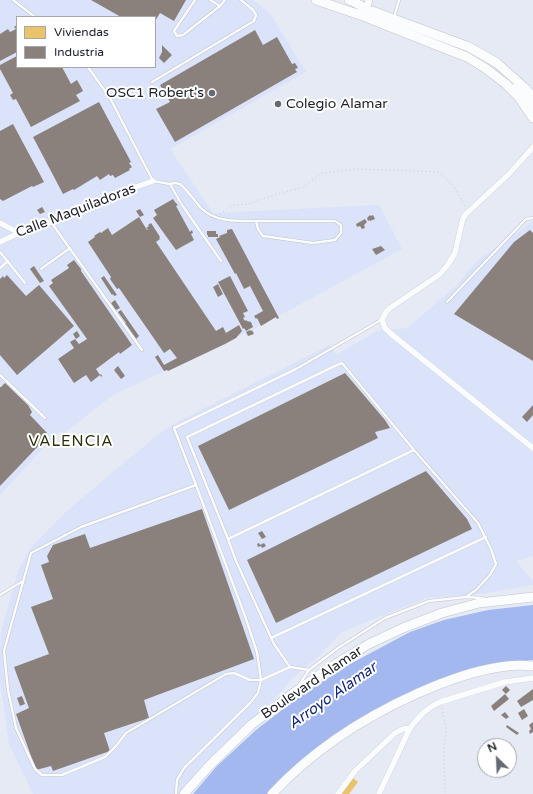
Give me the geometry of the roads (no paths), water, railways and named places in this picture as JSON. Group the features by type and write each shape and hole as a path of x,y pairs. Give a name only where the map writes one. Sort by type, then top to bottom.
{"main road":[{"path":"316,0 347,10 467,57 485,68 506,84 518,96 533,118"},
{"path":"351,1 363,6 368,5 456,35 478,46 516,72 533,88"},
{"path":"347,10 368,5"},
{"path":"368,5 372,10 469,47 497,63 533,97"},
{"path":"368,5 372,14 392,24 470,52 489,63 525,94 533,105"},
{"name":"Boulevard Alamar","path":"184,794 209,766 251,725 336,663 369,644 403,628 442,613 479,603 533,597"},
{"path":"272,794 306,762 335,740 396,704 453,679 499,667 515,665 533,666"}],"street":[{"path":"533,147 509,174 463,218 455,253 447,266 439,275 390,308 382,320 385,328 390,333 533,448"},
{"name":"Calle Maquiladoras","path":"0,242 116,194 153,182"},
{"path":"0,223 19,233"},
{"path":"379,794 410,728 432,705 505,682 533,678"},
{"path":"338,794 355,771 395,732 410,728"}],"lane":[{"path":"13,0 34,16"},
{"path":"195,0 174,31 177,36 183,35 220,6 225,0"},
{"path":"210,0 220,6"},
{"path":"152,82 254,21 256,15 253,10 241,0"},
{"path":"395,14 399,0"},
{"path":"89,68 110,98 153,182 180,184 201,208 212,216 231,220 335,221 341,225 341,233 335,240 313,243 263,236 258,229 256,221"},
{"path":"170,184 182,205 221,261"},
{"path":"447,302 526,219 533,218"},
{"path":"51,222 142,350"},
{"path":"41,269 70,248"},
{"path":"0,252 25,283"},
{"path":"0,268 8,261"},
{"path":"176,794 177,780 184,768 250,703 258,693 260,680 257,652 245,616 174,428 296,369 382,320"},
{"path":"290,667 274,644 236,561 187,437 342,363 414,450 478,523 486,537 496,564 490,576 476,590 466,597"},
{"path":"0,375 45,418"},
{"path":"228,539 414,450"},
{"path":"196,485 81,527 31,553 4,652 8,690 16,728 35,769 42,775 62,774 105,757 126,733 226,674 234,672 250,680 260,680 290,667 309,670"},
{"path":"271,638 486,537"},
{"path":"0,595 24,580"},
{"path":"295,692 309,670 338,648 385,618 429,601 466,597 505,600"}],"water":[{"name":"Arroyo Alamar","path":"533,605 533,660 491,665 428,685 284,777 267,794 193,794 217,766 256,730 300,696 350,664 410,632 444,620 488,610"}],"place":[{"name":"OSC1 Robert's","path":"212,93"},
{"name":"Colegio Alamar","path":"278,104"}],"district":[{"name":"VALENCIA","path":"71,442"}]}
